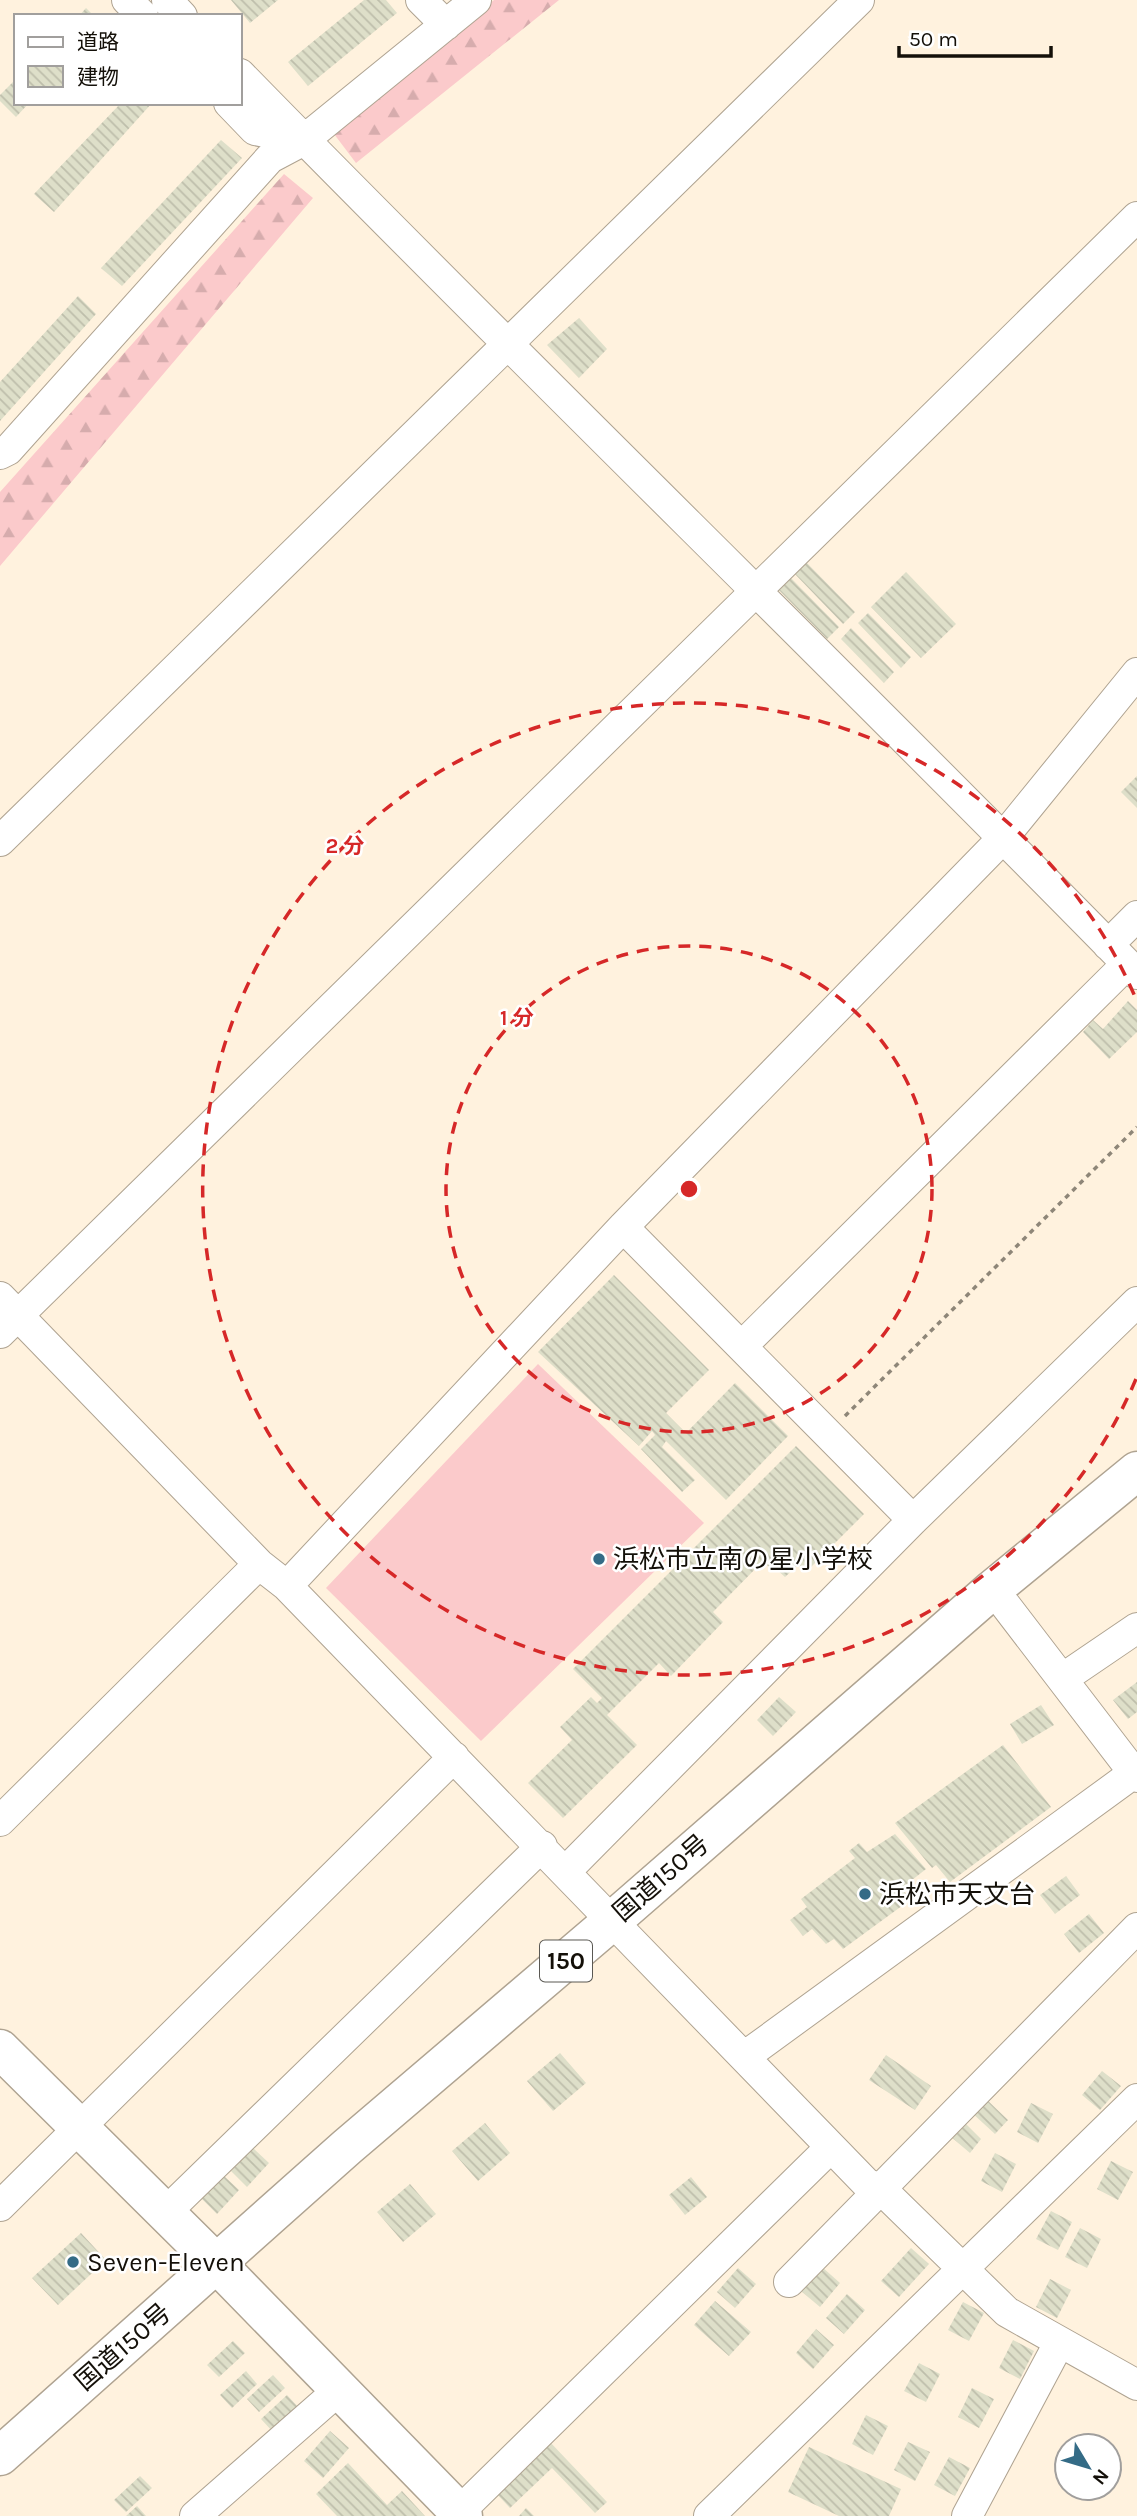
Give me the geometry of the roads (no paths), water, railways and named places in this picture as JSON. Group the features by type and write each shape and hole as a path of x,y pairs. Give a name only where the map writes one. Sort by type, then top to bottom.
{"main road":[{"name":"国道150号","path":"0,2456 347,2147 612,1921 993,1589 1137,1471"},
{"path":"0,2049 218,2264 460,2515"}],"street":[{"path":"127,0 141,14"},
{"path":"167,0 180,14"},
{"path":"421,0 446,25"},
{"path":"0,454 8,450 270,158 304,140 476,0"},
{"path":"0,841 859,0"},
{"path":"242,76 1124,961"},
{"path":"231,105 255,130 304,140"},
{"path":"1137,217 6,1315 259,1564 287,1586 867,2183 880,2188 964,2267 1007,2312 1137,2385"},
{"path":"287,1586 623,1227 1002,839 1137,673"},
{"path":"741,1346 1124,961 1137,916"},
{"path":"623,1227 914,1520"},
{"path":"566,1871 914,1520 1137,1302"},
{"path":"0,1821 259,1564"},
{"path":"744,2057 1135,1775 993,1589"},
{"path":"1062,1679 1137,1628"},
{"path":"0,2206 454,1757"},
{"path":"165,2213 541,1846"},
{"path":"789,2282 1137,1928"},
{"path":"709,2516 1137,2099"},
{"path":"460,2515 831,2147"},
{"path":"967,2516 1059,2343"},
{"path":"195,2516 340,2389"}],"place":[{"name":"浜松市立南の星小学校","path":"599,1559"},
{"name":"浜松市天文台","path":"865,1894"},
{"name":"Seven-Eleven","path":"73,2262"}]}
